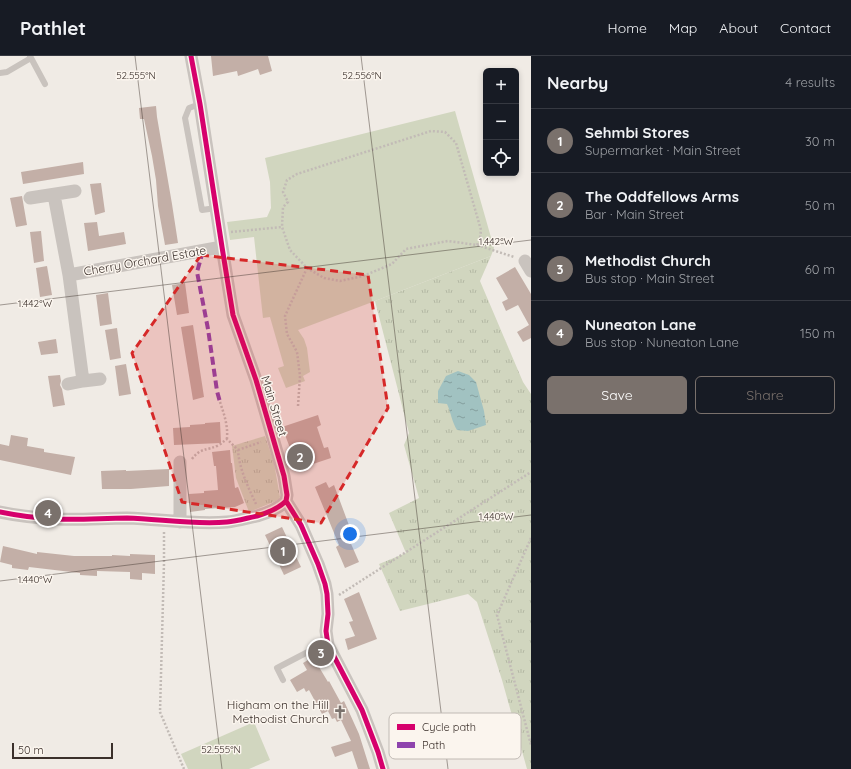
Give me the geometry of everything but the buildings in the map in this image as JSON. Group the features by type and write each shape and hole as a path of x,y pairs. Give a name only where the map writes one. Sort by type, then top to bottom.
{"street":[{"name":"Main Street","path":"191,56 234,315 256,380 285,479 287,495 286,501 301,525 325,584 328,614 326,631 327,642 362,710 383,769"},
{"path":"30,198 75,191"},
{"name":"Cherry Orchard Estate","path":"54,195 69,275 84,381"},
{"name":"Cherry Orchard Estate","path":"69,275 222,247"},
{"path":"68,384 100,379"},
{"path":"180,462 180,522"},
{"path":"0,512 38,518 57,519 128,518 209,523 246,519 273,510 286,501"}],"lane":[{"path":"0,73 7,72 30,57 45,84"},
{"path":"283,680 277,668 327,642"}],"path":[{"path":"477,245 480,239 481,230 456,144 445,132 431,131 297,174 287,180 283,192 288,202 283,207 282,227 290,250 307,268 324,278 340,281 363,276 392,264 406,249 448,241 477,245 528,266"},
{"path":"220,233 282,227"},
{"path":"298,406 300,376 297,352 287,334 285,316 307,268"},
{"path":"220,402 226,423 227,438 238,450 242,470 261,514"},
{"path":"180,462 192,459 196,453 201,450 221,444 227,438"},
{"path":"238,450 273,438"},
{"path":"327,603 531,472"},
{"path":"164,521 160,712 184,769"},
{"path":"531,538 497,614 531,745"}],"highlighted area":[{"path":"201,255 368,275 388,408 321,523 182,502 132,353"}],"green space":[{"path":"455,111 494,248 491,256 298,330 304,339 307,348 310,372 303,376 305,381 286,388 278,368 284,366 270,317 263,318 254,237 230,240 227,222 267,217 271,208 270,182 265,158"},
{"path":"491,256 480,281 523,382 531,394 531,769 527,769 521,748 521,713 511,713 477,602 468,594 400,611 379,564 406,553 389,513 419,498 404,445 409,433 375,301"},
{"path":"265,436 274,463 280,497 276,501 249,512 236,478 232,446"},
{"path":"254,722 270,760 249,769 188,769 181,754"}],"water":[{"path":"458,371 469,375 476,382 484,411 486,425 468,431 457,430 447,404 438,403 438,391 446,376"}],"marked path":[{"path":"203,251 197,272 220,402"}],"cycle path":[{"path":"191,56 200,104 233,315 256,380 284,476 287,495 286,501 301,525 325,584 328,614 326,631 328,645 362,710 383,769"},
{"path":"0,512 28,517 57,519 127,518 215,523 231,522 257,516 276,508 286,501"}],"place":[{"name":"The Oddfellows Arms","path":"300,457"},
{"name":"Nuneaton Lane","path":"48,513"},
{"name":"Sehmbi Stores","path":"283,551"},
{"name":"Methodist Church","path":"321,653"},
{"name":"Higham on the Hill Methodist Church","path":"340,712"}]}
